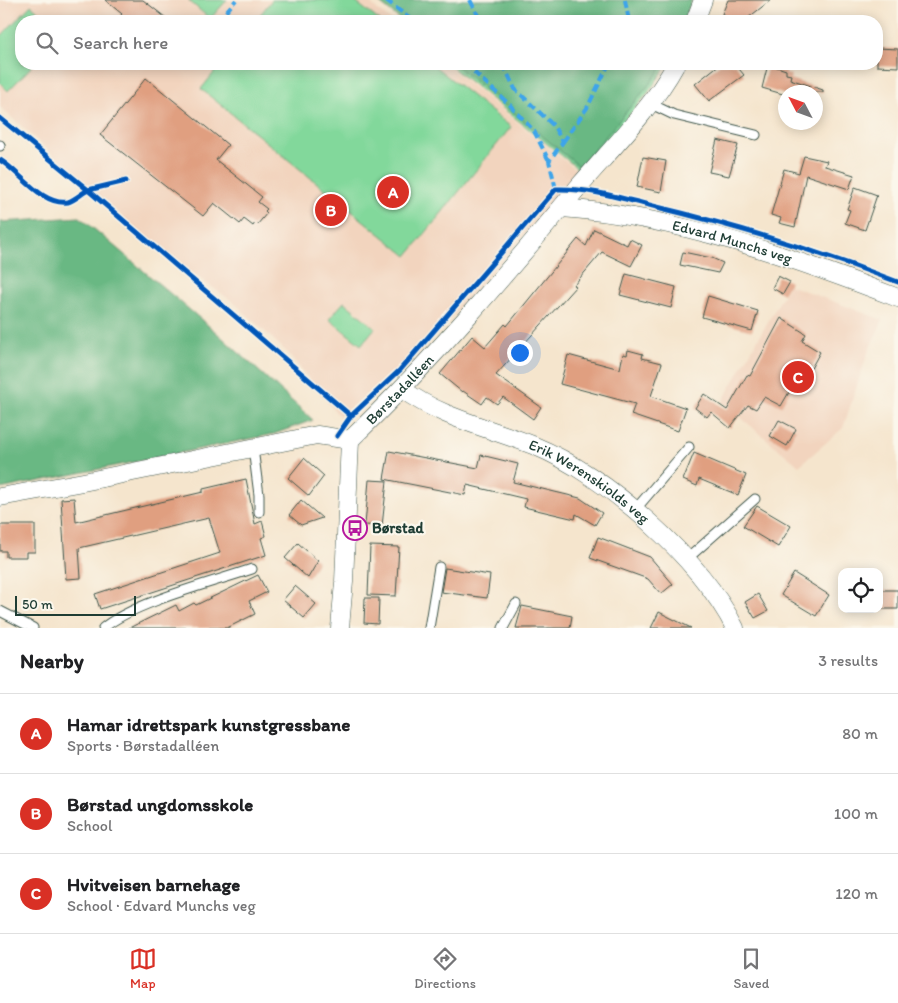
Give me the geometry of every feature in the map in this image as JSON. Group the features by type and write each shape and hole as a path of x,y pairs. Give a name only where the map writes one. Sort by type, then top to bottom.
{"street":[{"path":"697,15 702,0"},
{"name":"Børstadalléen","path":"350,440 402,389 562,208 649,103 672,70"},
{"name":"Edvard Munchs veg","path":"562,208 591,210 633,217 721,237 776,253 898,298"},
{"name":"Erik Werenskiolds veg","path":"402,389 423,404 442,413 536,447 560,458 607,488 687,559 735,628"},
{"path":"0,497 317,435 350,440 344,582 340,628"}],"lane":[{"path":"649,103 674,115 756,135"},
{"path":"634,510 689,447"},
{"path":"253,448 260,495 259,512"},
{"path":"687,559 755,499"},
{"path":"429,628 439,567"},
{"path":"102,628 114,619 151,604 252,569"},
{"path":"503,628 516,604"},
{"path":"0,611 32,628"}],"shaded area":[{"path":"0,0 366,0 385,15 15,15 15,70 452,70 579,172 421,353 339,416 288,353 232,301 158,249 0,107"},
{"path":"789,285 883,320 868,352 843,428 799,466 722,402"}],"green space":[{"path":"188,0 227,0 214,15 205,15"},
{"path":"272,0 353,0 372,15 260,15"},
{"path":"376,0 692,0 686,15 395,15"},
{"path":"31,5 42,15 21,15"},
{"path":"15,22 15,70 28,70 8,91 0,83 0,37"},
{"path":"216,70 440,70 511,127 407,256 201,89"},
{"path":"455,70 461,70 580,167 660,70 664,70 647,94 581,171"},
{"path":"461,70 660,70 580,167"},
{"path":"80,217 217,333 313,420 274,434 0,489 0,222"},
{"path":"344,302 375,328 361,345 329,319"}],"building":[{"path":"105,0 143,0 162,15 121,15"},
{"path":"728,0 771,0 752,15 722,14"},
{"path":"883,48 898,49 898,67 883,66"},
{"path":"712,70 740,70 744,75 709,101 695,84"},
{"path":"766,70 786,70 786,74 791,75 790,79 808,85 778,85 778,93 762,88"},
{"path":"146,78 228,145 216,160 262,197 258,202 267,209 265,211 267,213 257,225 255,223 253,226 244,219 240,224 214,203 203,216 100,135"},
{"path":"717,140 738,145 729,176 709,172"},
{"path":"804,156 827,161 825,166 854,175 849,189 806,175 795,227 779,223 781,218 771,215 784,169 799,173"},
{"path":"643,157 666,161 661,192 637,187"},
{"path":"855,187 877,195 865,230 845,223 850,210 847,209"},
{"path":"594,229 627,245 630,239 642,245 631,266 602,252 574,285 576,286 496,375 541,407 533,419 503,397 497,404 487,397 482,404 462,392 440,374 472,336 485,347 505,324 507,326 578,239 586,246"},
{"path":"683,252 712,258 723,263 718,273 680,265"},
{"path":"626,274 676,287 671,308 620,295"},
{"path":"778,276 790,282 783,294 772,288"},
{"path":"708,296 758,311 752,331 702,317"},
{"path":"781,318 806,334 802,341 820,352 809,372 803,368 781,406 764,397 756,409 748,405 730,428 711,412 707,417 695,408 704,394 727,410 747,375 750,376"},
{"path":"628,350 643,354 642,358 662,363 651,396 686,408 678,431 631,415 635,404 560,384 568,355 620,369 623,354 627,355"},
{"path":"779,420 796,429 787,446 770,436"},
{"path":"389,451 478,468 481,455 518,464 513,482 580,498 602,513 595,525 576,514 575,519 524,507 526,499 467,485 465,495 384,479"},
{"path":"694,453 746,475 738,495 699,479 697,486 683,480"},
{"path":"304,458 324,476 309,496 288,478"},
{"path":"246,479 255,524 262,521 266,536 261,538 266,555 100,609 95,594 220,553 209,518 79,548 81,578 66,579 61,499 74,498 76,522 203,492 203,489"},
{"path":"369,480 387,481 382,526 365,525"},
{"path":"301,500 322,518 301,525 289,515"},
{"path":"757,506 791,526 778,547 743,526"},
{"path":"0,525 35,525 35,552 26,552 26,557 6,557 6,551 0,551"},
{"path":"598,537 650,557 673,584 661,594 648,579 590,558"},
{"path":"298,543 318,561 308,578 285,558"},
{"path":"370,546 399,547 396,596 368,595"},
{"path":"445,568 490,575 487,598 441,592"},
{"path":"794,573 829,595 816,616 781,595"},
{"path":"258,575 267,592 249,601 255,614 227,628 129,628 176,605 179,611 194,603 196,605"},
{"path":"295,586 316,604 304,618 283,600"},
{"path":"883,590 898,590 898,609 883,609"},
{"path":"758,594 768,611 755,618 745,602"},
{"path":"365,598 379,598 378,624 364,623"},
{"path":"522,606 572,616 570,628 516,628"},
{"path":"659,612 691,628 651,628"}],"marked path":[{"path":"223,15 236,0"},
{"path":"386,0 405,15"},
{"path":"470,0 478,15"},
{"path":"625,0 628,15"},
{"path":"472,70 510,105 534,131 549,161"},
{"path":"506,70 515,89 553,125 563,142 549,161 556,189"},
{"path":"563,142 587,108 606,70"}],"cycle path":[{"path":"0,118 88,190 126,181"},
{"path":"0,160 40,194 49,199 58,202 68,202 88,190 351,416 337,436"},
{"path":"351,416 400,370 556,189 581,190 605,194 715,222 777,240 898,282"}],"place":[{"name":"Hamar idrettspark kunstgressbane","path":"393,192"},
{"name":"Børstad ungdomsskole","path":"331,210"},
{"name":"Hvitveisen barnehage","path":"798,377"},
{"name":"Børstad","path":"355,528"}]}
